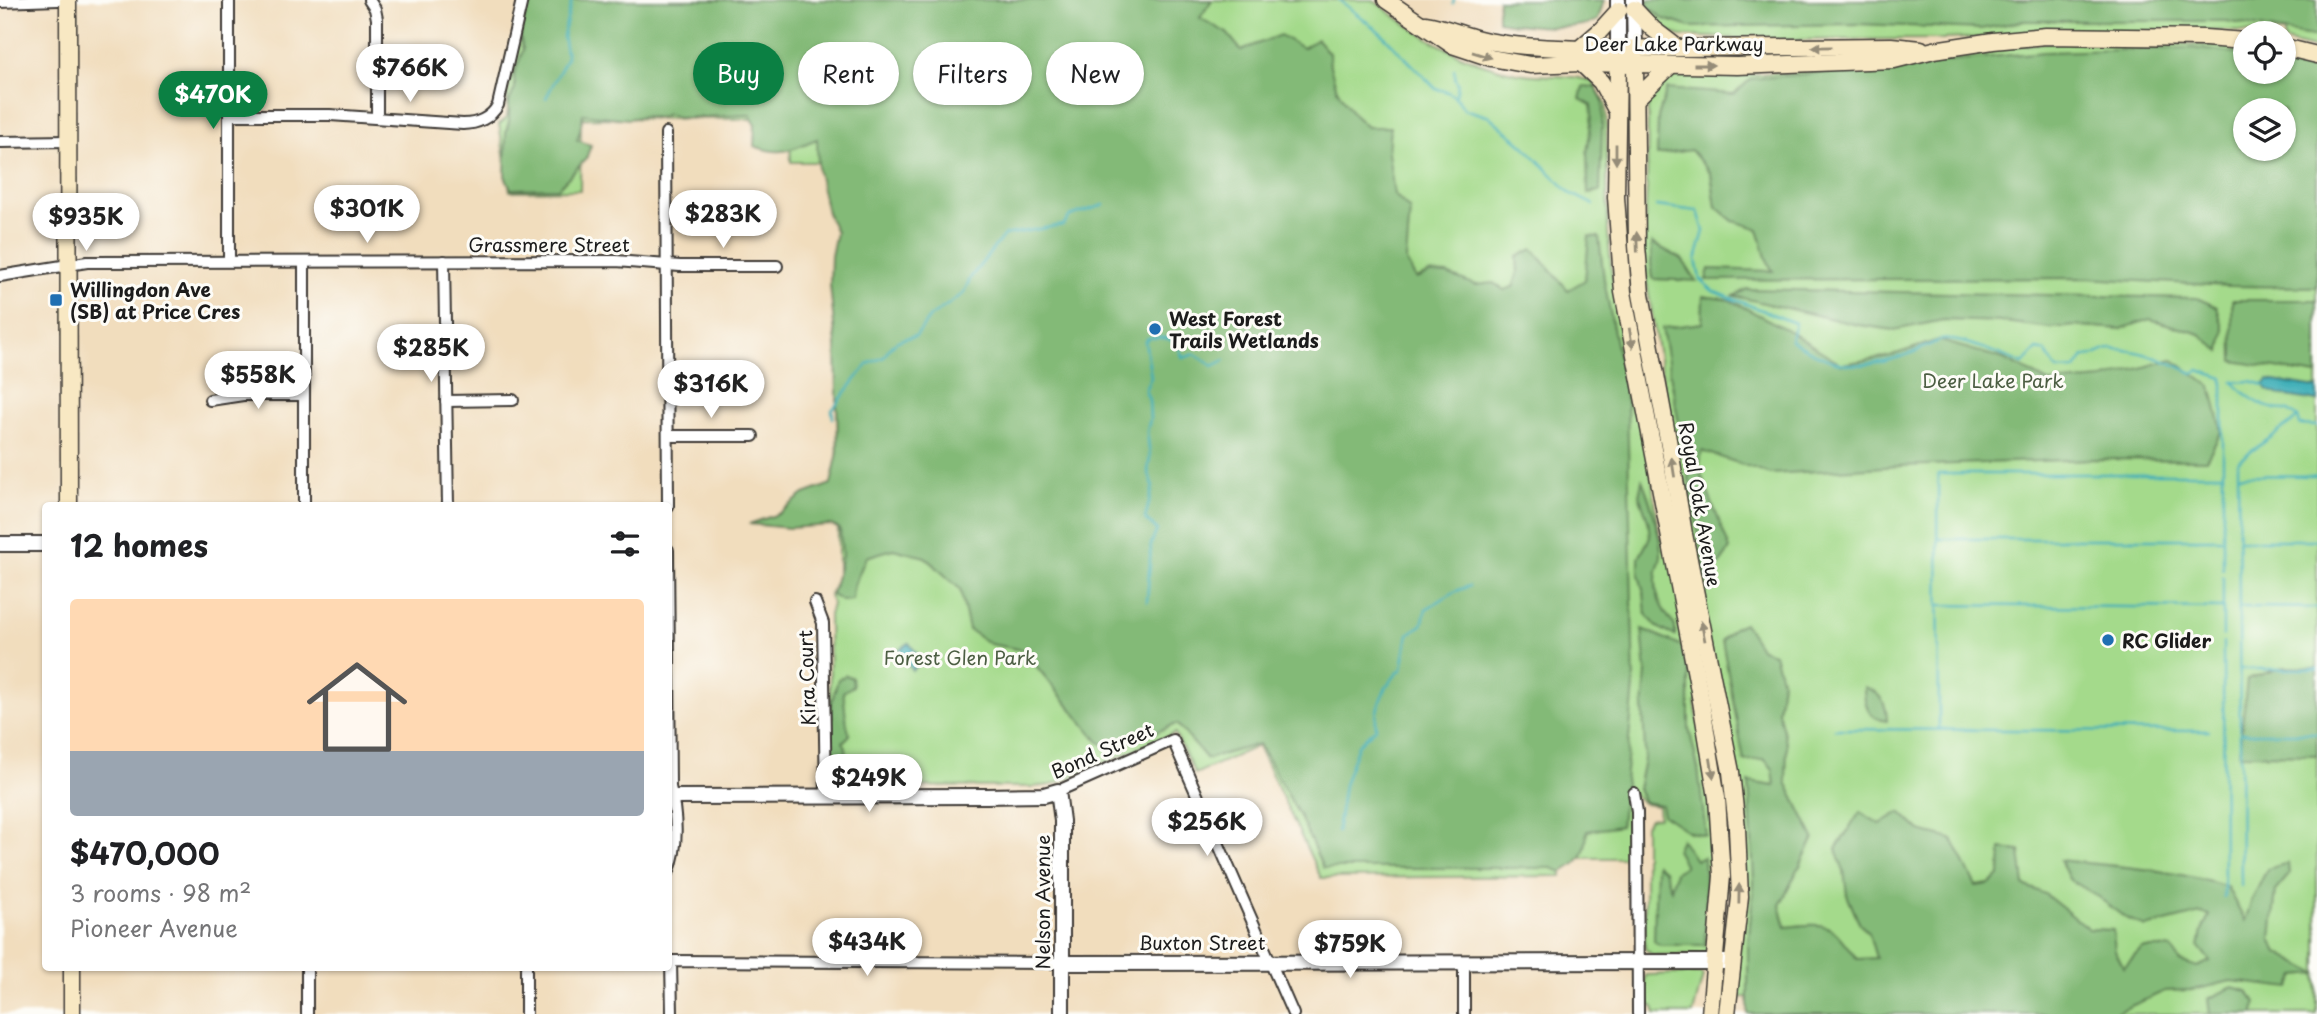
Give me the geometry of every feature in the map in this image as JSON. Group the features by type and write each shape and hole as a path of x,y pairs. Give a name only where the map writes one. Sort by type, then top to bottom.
{"main road":[{"path":"68,0 69,502"},
{"name":"Deer Lake Parkway","path":"1386,0 1422,24 1451,29 1478,39 1580,56 1635,56 1678,48 1891,46 1934,50"},
{"path":"1616,110 1601,82 1580,56 1626,5 1678,48"},
{"name":"Deer Lake Parkway","path":"1635,56 1671,65 1737,66 1894,60 1934,50 2046,36 2233,40"},
{"path":"2296,50 2317,55"},
{"name":"Royal Oak Avenue","path":"1618,56 1616,197 1623,292 1677,536 1708,700 1731,772 1737,828 1740,897 1710,1014"},
{"name":"Royal Oak Avenue","path":"1635,56 1637,246 1641,294 1671,456 1677,536"},
{"path":"1636,99 1671,65"},
{"name":"Royal Oak Avenue","path":"1724,962 1727,1014"},
{"path":"72,971 72,1014"}],"street":[{"path":"0,2 58,0"},
{"path":"229,0 229,261"},
{"path":"369,0 377,19 377,117"},
{"path":"229,115 330,115 463,124 475,122 492,114 499,100 522,0"},
{"name":"Royal Oak Avenue","path":"1618,56 1626,5"},
{"name":"Royal Oak Avenue","path":"1626,5 1635,56"},
{"path":"666,133 668,502"},
{"path":"0,142 69,141"},
{"path":"444,261 448,502"},
{"name":"Grassmere Street","path":"0,276 87,262 616,261 777,266"},
{"path":"304,262 304,502"},
{"path":"210,400 243,395 304,395"},
{"path":"446,401 513,400"},
{"path":"668,436 753,436"},
{"path":"0,544 42,544"},
{"name":"Kira Court","path":"815,603 823,623 827,796"},
{"name":"Bond Street","path":"672,797 1044,795 1173,740 1271,962"},
{"name":"Nelson Avenue","path":"1058,791 1062,821 1062,1014"},
{"path":"1634,793 1637,812 1637,1014"},
{"path":"672,809 676,856 672,864"},
{"name":"Buxton Street","path":"672,961 1724,962"},
{"path":"1271,962 1293,1014"},
{"path":"1464,962 1464,1014"},
{"path":"307,971 307,1014"},
{"path":"526,971 526,1014"},
{"name":"Buxton Street","path":"671,971 672,1014"}],"green space":[{"name":"Deer Lake Park","path":"528,0 1373,0 1441,46 1477,62 1517,73 1593,82 1606,104 1608,233 1612,275 1652,480 1660,539 1690,533 1643,258 1648,100 1649,93 1667,78 1735,76 1892,64 2047,42 2233,47 2233,84 2296,84 2296,58 2317,62 2317,1014 1925,1014 1904,999 1735,997 1742,927 1722,698 1695,702 1711,803 1715,896 1708,953 1705,954 1653,955 1645,949 1645,825 1650,819 1659,817 1658,806 1645,804 1631,793 1630,858 1562,858 1562,876 1321,878 1258,746 1195,774 1175,733 1052,785 836,786 831,779 829,615 832,604 830,595 838,576 837,162 791,162 789,120 754,124 754,119 581,118 580,190 510,191 499,124 506,118 507,95"},
{"path":"529,0 1212,0 1200,18 1227,33 1241,50 1280,35 1303,48 1317,39 1329,53 1337,89 1354,115 1367,127 1390,127 1388,152 1394,194 1410,210 1406,261 1416,279 1430,273 1447,274 1476,285 1493,283 1504,290 1513,287 1518,272 1517,257 1533,249 1568,290 1585,280 1589,236 1599,237 1627,402 1634,686 1621,826 1587,831 1582,856 1562,872 1551,868 1323,868 1299,815 1259,744 1207,759 1177,724 1109,748 1098,741 1023,650 990,644 969,630 960,589 925,557 893,549 866,557 853,588 852,600 842,601 832,595 842,556 840,529 831,525 789,528 749,524 778,514 804,494 831,484 838,452 836,345 830,285 831,256 836,232 827,213 818,171 817,139 793,149 780,151 754,146 755,124 750,115 680,118 667,114 658,118 644,116 629,119 583,114 577,140 591,145 586,159 558,188 511,189 505,176 506,132 509,102 515,88 514,75 523,50 520,36"},
{"path":"1498,0 1604,0 1598,20 1563,27 1498,21"},
{"path":"1641,0 2317,0 2317,49 2296,44 2296,21 2233,21 2233,31 2195,30 1944,39 1774,40 1681,36 1665,31 1645,11"},
{"path":"1648,0 2317,0 2317,37 2296,33 2296,21 2024,21 1981,29 1856,24 1690,27 1664,19 1647,6"},
{"path":"2191,48 2233,53 2233,84 2296,84 2296,64 2317,69 2317,287 2228,286 2085,278 1706,280 1709,269 1773,271 1767,261 1757,228 1733,221 1716,207 1711,174 1691,150 1657,155 1658,117 1667,89 1734,94 1751,79 2044,52"},
{"path":"1583,86 1596,87 1603,101 1600,191 1588,193 1587,153 1592,115 1591,105 1580,99"},
{"path":"1652,243 1682,259 1696,281 1653,279"},
{"path":"1747,289 2197,298 2217,307 2224,331 2221,352 2200,334 2150,319 2121,329 2078,326 2050,328 2004,322 1944,320 1894,330 1858,325 1734,296"},
{"path":"1703,296 1730,300 1786,329 1842,364 1890,356 1938,340 2004,359 2050,383 2103,379 2172,359 2211,386 2222,431 2206,460 2095,459 1771,474 1702,451 1699,469 1730,549 1707,582 1662,328 1702,323"},
{"path":"2232,300 2317,300 2317,375 2233,361"},
{"path":"1642,480 1661,548 1656,579 1657,594 1675,626 1675,636 1657,627 1646,614 1639,575 1639,558 1650,537 1648,520 1639,495"},
{"path":"1744,623 1760,648 1774,654 1782,681 1778,711 1787,745 1786,782 1814,838 1780,905 1786,927 1821,925 1835,932 1857,959 1876,958 1869,934 1858,921 1847,895 1844,871 1836,849 1860,812 1880,824 1900,812 1920,831 1952,839 1976,886 1989,884 2000,875 2001,849 2020,851 2024,885 2045,894 2089,929 2113,930 2115,951 2124,967 2142,948 2172,948 2179,961 2198,967 2210,961 2199,947 2209,915 2201,913 2146,927 2124,917 2069,879 2060,860 2165,872 2227,887 2245,921 2267,869 2288,863 2289,875 2276,890 2271,939 2278,952 2317,974 2296,976 2290,988 2231,981 2194,990 2165,991 2113,1014 1748,1014 1748,944 1754,883 1749,782 1775,786 1773,769 1764,759 1744,761 1722,640 1735,627"},
{"path":"1642,629 1683,646 1689,672 1689,728 1698,768 1706,835 1689,832 1663,815 1661,805 1644,802 1638,789 1645,754 1643,708 1646,673"},
{"path":"2285,667 2317,668 2317,755 2239,754 2247,679"},
{"path":"846,675 852,678 853,686 843,692 850,735 843,742 848,766 837,774 832,767 832,701 838,679"},
{"path":"1864,687 1882,699 1887,721 1875,717 1868,710"},
{"path":"1681,839 1695,860 1704,857 1705,945 1660,945 1654,941 1656,864 1664,870 1671,889 1675,872 1685,866 1676,850"},
{"path":"1699,973 1703,976 1693,1014 1656,1014 1654,1007 1645,1003 1647,975"},
{"path":"2232,987 2247,991 2257,1002 2253,1014 2210,1014 2208,999"}],"water":[{"path":"2268,380 2317,388 2317,401 2267,390 2264,385"},
{"path":"909,643 922,661 912,670 898,651"}],"waterway":[{"path":"546,98 567,57 563,36 572,0"},
{"path":"1339,0 1381,33 1436,89 1453,95 1464,109 1490,117 1524,146 1570,193 1594,205"},
{"path":"1453,4 1454,0"},
{"path":"1454,69 1458,83 1456,95"},
{"path":"833,418 832,410 868,364 884,357 897,342 916,336 930,317 963,294 971,277 1004,235 1063,225 1070,216 1104,205"},
{"path":"1656,206 1698,211 1704,231 1696,260 1700,279 1713,291 1795,323 1791,340 1836,362 1864,365 1878,363 1912,353 1941,340 1948,340 1982,348 2023,364 2037,349 2045,351 2057,370 2076,369 2084,357 2107,349 2121,349 2153,356 2193,373 2198,370 2223,378 2223,569"},
{"path":"1147,602 1151,544 1157,530 1145,519 1153,486 1148,471 1150,457 1147,432 1150,419 1149,400 1145,390 1151,377 1145,341 1148,338 1169,339 1176,343 1183,358 1195,354 1213,366 1225,360"},
{"path":"2233,382 2251,381 2264,385"},
{"path":"2233,382 2257,402 2271,408 2287,410 2298,418 2300,425 2317,426"},
{"path":"2241,886 2238,461 2298,418"},
{"path":"1939,730 1938,474 2223,474"},
{"path":"2239,475 2317,476"},
{"path":"1938,539 2222,539"},
{"path":"2239,540 2317,540"},
{"path":"2223,577 2223,636"},
{"path":"1337,832 1344,785 1358,745 1376,728 1382,695 1402,669 1408,634 1422,625 1426,609 1469,586"},
{"path":"1938,605 2223,608"},
{"path":"2239,607 2317,608"},
{"path":"2223,643 2224,897"},
{"path":"2240,669 2317,669"},
{"path":"1835,729 2209,731"},
{"path":"2240,733 2317,733"}],"place":[{"name":"Willingdon Ave (SB) at Price Cres","path":"56,300"},
{"name":"West Forest Trails Wetlands","path":"1155,329"},
{"name":"RC Glider","path":"2108,640"}],"park label":[{"name":"Forest Glen Park","path":"960,657"}]}
